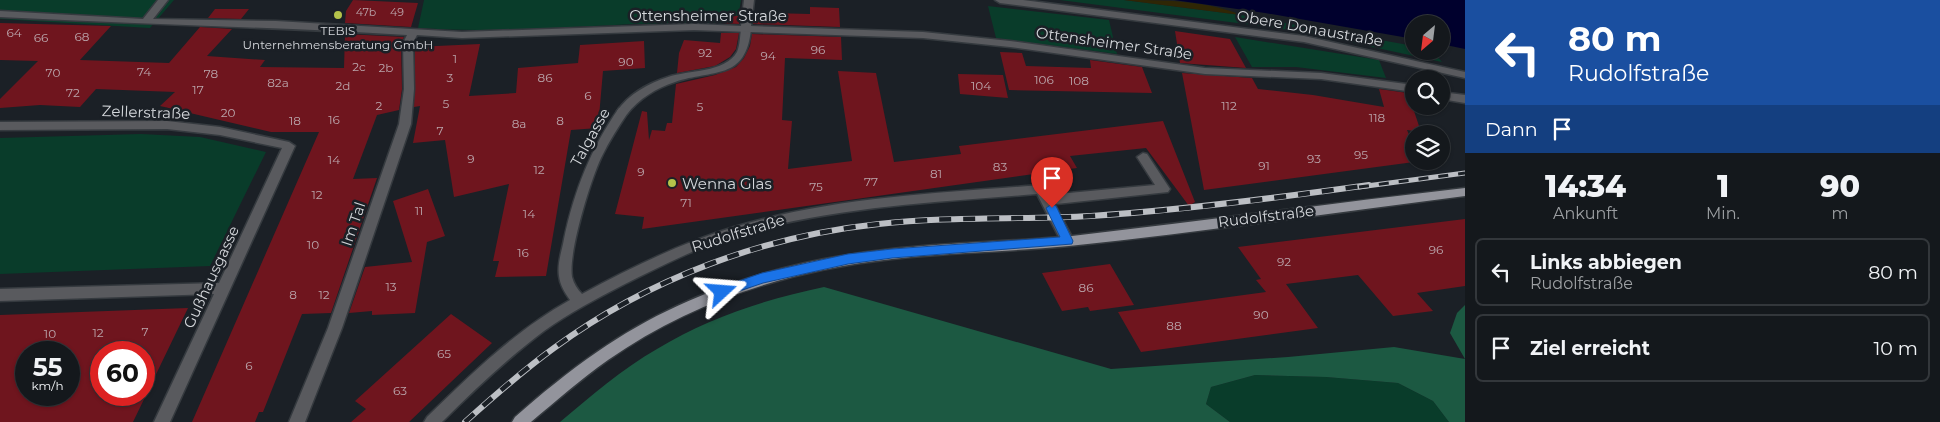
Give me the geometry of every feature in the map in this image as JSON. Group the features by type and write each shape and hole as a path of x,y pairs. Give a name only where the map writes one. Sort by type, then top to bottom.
{"main road":[{"name":"Rudolfstraße","path":"520,422 585,367 636,333 686,307 762,278 848,259 892,253 1068,241 1465,192"}],"street":[{"path":"146,22 163,0"},
{"name":"Talgasse","path":"580,302 569,290 564,272 576,208 584,180 613,124 638,97 655,86 670,80 717,70 736,60 744,49 748,0"},
{"name":"Obere Donaustraße","path":"1000,0 1304,39 1465,75"},
{"name":"Ottensheimer Straße","path":"0,14 146,22 266,24 462,35 644,28 746,29 923,35 1010,44 1205,70 1321,76 1405,88"},
{"name":"Im Tal","path":"297,422 335,328 404,124 409,89 408,42 413,32"},
{"path":"1450,96 1465,99"},
{"name":"Zellerstraße","path":"0,126 167,124 220,131 289,146"},
{"name":"Gußhausgasse","path":"162,422 289,146"},
{"path":"1068,241 1046,200 1164,189 1143,157"},
{"name":"Rudolfstraße","path":"432,422 508,351 541,326 580,302 678,252 710,239 750,227 802,215 892,202 1041,189 1046,200"},
{"path":"0,295 224,288"}],"green space":[{"path":"0,0 174,0 150,28 0,19"},
{"path":"424,0 741,0 738,18 730,23 457,30 418,28"},
{"path":"1060,0 1124,0 1241,15 1405,44 1405,54 1298,31"},
{"path":"988,6 1109,20 1117,54 996,38"},
{"path":"1235,37 1379,60 1386,78 1296,67 1252,67"},
{"path":"141,134 200,137 266,152 210,266 0,274 0,138"},
{"path":"824,287 1111,369 1288,357 1394,347 1465,359 1465,422 1449,422 1433,401 1398,383 1326,377 1255,375 1211,387 1206,404 1230,422 560,422 619,374 676,338 738,311 781,297"},
{"path":"1465,305 1465,359 1450,333 1457,313"},
{"path":"1255,375 1326,377 1398,383 1433,401 1449,422 1230,422 1206,404 1211,387"}],"sand":[{"path":"1124,0 1198,4 1213,6 1241,15"}],"water":[{"path":"1174,0 1465,0 1465,49 1450,46 1450,15 1405,15 1405,37 1265,13"}],"building":[{"path":"353,0 418,3 411,27 345,23 346,11"},
{"path":"810,7 839,8 840,27 753,24 754,16 769,17 769,13 810,14"},
{"path":"215,9 249,9 241,19 208,18"},
{"path":"723,15 740,16 739,24 722,23"},
{"path":"0,23 111,26 80,60 169,63 200,27 232,29 207,56 265,60 260,67 344,68 345,34 404,37 401,43 402,89 399,110 377,115 353,179 377,178 331,313 302,314 263,412 259,412 255,422 192,422 319,132 271,132 160,106 175,92 96,89 80,107 40,105 0,108 0,99 38,61 0,60"},
{"path":"1175,31 1230,39 1246,68 1180,63"},
{"path":"721,33 739,33 736,49 730,57 715,66 677,73 679,53 684,40 720,43"},
{"path":"752,34 841,37 842,60 785,58 782,120 792,121 788,169 852,161 838,71 876,73 894,162 961,154 959,146 1163,121 1195,202 1189,206 1146,148 1070,156 1077,168 642,229 644,217 615,214 642,111 647,112 649,140 652,130 665,131 667,123 672,123 676,84 715,75 736,67 744,58 750,46"},
{"path":"644,41 645,68 603,71 598,128 571,130 546,276 495,277 499,261 493,261 509,184 454,197 445,140 413,143 420,106 414,107 415,47 480,44 469,96 516,93 518,68 578,63 580,45"},
{"path":"1000,52 1022,53 1026,66 1091,68 1090,60 1142,67 1152,93 1009,90"},
{"path":"1182,73 1252,78 1258,89 1313,95 1384,107 1379,89 1405,93 1405,115 1415,115 1419,125 1405,125 1405,163 1204,190"},
{"path":"958,74 1003,75 1008,98 960,94"},
{"path":"428,189 445,236 427,242 415,313 372,315 372,311 349,313 365,267 412,262 393,201"},
{"path":"1465,219 1465,286 1417,293 1433,311 1393,316 1358,275 1286,284 1318,328 1141,352 1118,312 1266,292 1256,280 1261,279 1238,247"},
{"path":"1110,264 1134,305 1090,311 1088,307 1062,311 1042,273"},
{"path":"188,308 155,376 155,341 90,341 90,406 141,406 133,422 0,422 0,315"},
{"path":"451,314 492,343 409,422 351,422 366,409 355,401"}],"railway":[{"path":"1359,187 1465,173"},
{"path":"465,422 542,357 590,323 628,301 668,282 750,250 836,230 879,224 958,219 1091,216 1230,203 1369,185"}],"place":[{"name":"TEBIS Unternehmensberatung GmbH","path":"338,15"},
{"name":"Wenna Glas","path":"672,183"}],"route":[{"path":"722,292 762,278 848,259 892,253 1068,241 1052,208"}]}
